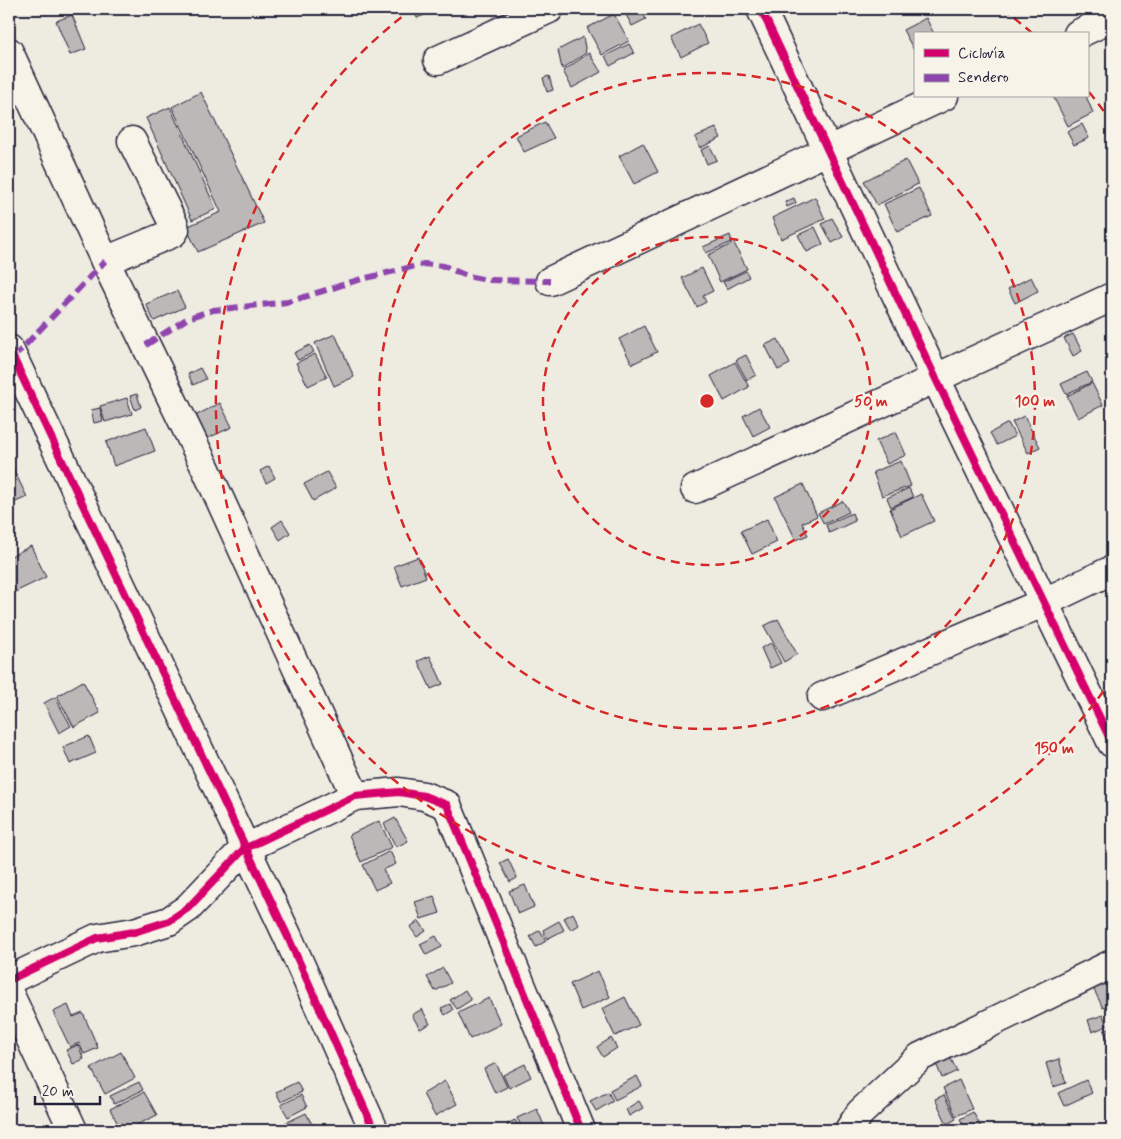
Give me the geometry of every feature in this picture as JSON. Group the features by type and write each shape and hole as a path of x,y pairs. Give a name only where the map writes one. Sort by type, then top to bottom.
{"street":[{"path":"438,60 549,9"},
{"path":"761,9 936,379 1112,743"},
{"path":"1082,32 1112,18"},
{"path":"9,52 105,261 206,469 355,796"},
{"path":"550,281 940,98"},
{"path":"105,261 173,233 175,230 132,141"},
{"path":"695,489 1112,297"},
{"path":"10,356 244,849 288,937 374,1130"},
{"path":"822,697 1045,602 1112,570"},
{"path":"9,980 97,938 134,932 169,921 188,908 244,849 355,796 399,792 424,796 447,805 582,1130"},
{"path":"849,1130 860,1113 920,1057 1112,964"},
{"path":"9,993 73,1130"}],"building":[{"path":"413,9 438,9 417,18"},
{"path":"623,9 640,9 646,19 632,26"},
{"path":"614,14 629,41 602,55 587,28"},
{"path":"72,15 86,49 70,55 56,21"},
{"path":"926,18 933,32 914,32 914,50 903,30"},
{"path":"698,24 708,43 681,57 671,38"},
{"path":"583,37 586,53 562,69 558,50"},
{"path":"629,44 634,53 610,66 605,56"},
{"path":"589,53 601,72 572,88 563,71"},
{"path":"549,76 553,90 547,92 543,78"},
{"path":"201,92 264,223 198,252 186,227 221,212 172,107"},
{"path":"1054,98 1087,98 1093,113 1068,126"},
{"path":"170,107 216,209 192,220 146,118"},
{"path":"545,122 554,138 524,152 516,136"},
{"path":"1082,124 1089,138 1074,145 1067,132"},
{"path":"716,128 721,138 700,148 695,137"},
{"path":"643,143 658,172 634,184 619,156"},
{"path":"710,146 717,160 707,164 701,150"},
{"path":"906,160 918,184 877,205 864,181"},
{"path":"919,188 932,216 897,232 884,204"},
{"path":"815,197 825,219 781,239 772,218"},
{"path":"794,198 796,203 787,207 785,202"},
{"path":"832,218 843,237 832,243 822,224"},
{"path":"815,227 823,244 807,252 798,235"},
{"path":"730,235 732,242 706,253 703,247"},
{"path":"734,243 747,269 720,282 708,255"},
{"path":"702,268 713,291 703,296 706,302 697,307 682,278"},
{"path":"746,271 749,277 727,289 723,282"},
{"path":"1031,277 1038,291 1015,303 1008,289"},
{"path":"177,291 185,307 154,321 146,304"},
{"path":"644,326 657,352 632,364 619,339"},
{"path":"335,334 354,377 334,386 315,343"},
{"path":"1073,334 1082,351 1073,356 1064,338"},
{"path":"778,339 790,364 778,370 765,345"},
{"path":"310,345 314,352 298,360 294,353"},
{"path":"315,354 327,377 308,386 296,363"},
{"path":"746,355 756,375 747,380 736,360"},
{"path":"735,362 749,387 724,401 711,376"},
{"path":"200,368 206,379 193,385 188,374"},
{"path":"1087,372 1092,382 1066,394 1061,384"},
{"path":"1112,380 1112,394 1107,383"},
{"path":"1092,383 1103,405 1078,418 1067,396"},
{"path":"137,394 141,407 135,410 130,396"},
{"path":"127,398 132,414 105,422 100,406"},
{"path":"220,403 232,427 206,439 195,416"},
{"path":"759,407 770,427 753,436 743,416"},
{"path":"100,408 103,421 94,423 91,410"},
{"path":"1024,416 1040,447 1028,453 1012,422"},
{"path":"1008,423 1015,436 997,445 990,433"},
{"path":"146,427 155,451 114,466 106,442"},
{"path":"896,432 906,455 887,464 876,441"},
{"path":"901,461 911,486 882,496 873,472"},
{"path":"9,463 27,497 9,505"},
{"path":"269,466 275,478 266,483 260,471"},
{"path":"327,472 336,488 313,501 304,484"},
{"path":"803,484 817,516 802,523 808,535 796,540 775,497"},
{"path":"909,488 913,497 891,507 887,498"},
{"path":"921,494 934,521 902,536 890,509"},
{"path":"843,501 849,512 824,524 818,513"},
{"path":"852,513 855,521 829,533 826,525"},
{"path":"767,519 777,542 752,554 741,531"},
{"path":"282,520 290,533 280,540 272,527"},
{"path":"31,546 46,577 9,595 9,557"},
{"path":"418,557 426,577 402,586 394,566"},
{"path":"778,619 797,654 784,662 764,626"},
{"path":"771,643 781,663 770,668 761,648"},
{"path":"430,656 443,684 431,689 418,661"},
{"path":"83,681 100,713 74,727 57,696"},
{"path":"55,697 71,726 59,733 44,703"},
{"path":"89,736 96,753 70,764 63,747"},
{"path":"395,818 408,841 396,847 384,824"},
{"path":"379,821 392,847 361,862 349,835"},
{"path":"390,851 396,864 383,870 390,883 375,890 363,865"},
{"path":"508,859 517,878 510,882 500,863"},
{"path":"525,885 534,907 518,914 509,891"},
{"path":"434,896 440,913 421,919 415,902"},
{"path":"573,913 579,925 571,930 564,918"},
{"path":"419,921 426,931 417,937 410,927"},
{"path":"559,921 564,930 547,939 543,930"},
{"path":"540,930 546,941 536,947 530,936"},
{"path":"436,936 442,947 426,955 420,944"},
{"path":"443,968 451,983 435,991 427,977"},
{"path":"598,971 610,997 581,1010 570,984"},
{"path":"1112,976 1112,1004 1103,1008 1092,986"},
{"path":"465,990 471,1000 457,1009 450,1000"},
{"path":"625,997 639,1025 615,1036 602,1009"},
{"path":"489,998 501,1024 470,1039 458,1013"},
{"path":"450,1004 453,1010 445,1015 441,1008"},
{"path":"68,1005 73,1017 83,1013 98,1048 84,1054 79,1043 70,1047 53,1012"},
{"path":"422,1009 430,1024 420,1029 412,1015"},
{"path":"1103,1015 1107,1026 1092,1032 1088,1020"},
{"path":"1112,1027 1112,1049 1104,1031"},
{"path":"611,1038 617,1048 603,1057 597,1047"},
{"path":"78,1045 84,1059 73,1064 66,1050"},
{"path":"121,1052 135,1078 105,1094 91,1068"},
{"path":"949,1055 957,1071 942,1078 935,1061"},
{"path":"1059,1059 1066,1083 1053,1087 1046,1063"},
{"path":"496,1063 507,1087 495,1093 484,1069"},
{"path":"525,1064 531,1077 509,1088 503,1075"},
{"path":"637,1076 642,1086 615,1100 610,1090"},
{"path":"959,1080 972,1109 956,1116 943,1088"},
{"path":"1086,1080 1092,1093 1064,1106 1058,1093"},
{"path":"445,1081 457,1104 435,1116 423,1094"},
{"path":"139,1082 143,1090 114,1104 110,1096"},
{"path":"297,1082 302,1092 281,1102 276,1092"},
{"path":"144,1092 157,1115 127,1130 121,1130 110,1109"},
{"path":"608,1092 613,1101 596,1111 590,1101"},
{"path":"301,1095 307,1107 288,1117 281,1105"},
{"path":"944,1095 956,1119 947,1124 935,1099"},
{"path":"639,1101 643,1108 629,1116 626,1109"},
{"path":"537,1109 546,1130 523,1130 517,1118"},
{"path":"973,1112 981,1127 975,1130 966,1130 960,1119"},
{"path":"306,1113 315,1130 279,1130 277,1127"},
{"path":"515,1120 520,1130 509,1130 507,1124"}],"marked path":[{"path":"13,358 105,261"},
{"path":"146,345 188,318 213,310 288,302 358,280 424,264 444,266 467,276 487,280 550,281"}],"cycle path":[{"path":"761,9 936,379 1112,743"},
{"path":"9,349 288,937 374,1130"},
{"path":"9,980 97,938 134,932 169,921 188,908 244,849 355,796 399,792 424,796 447,805 581,1130"}]}
